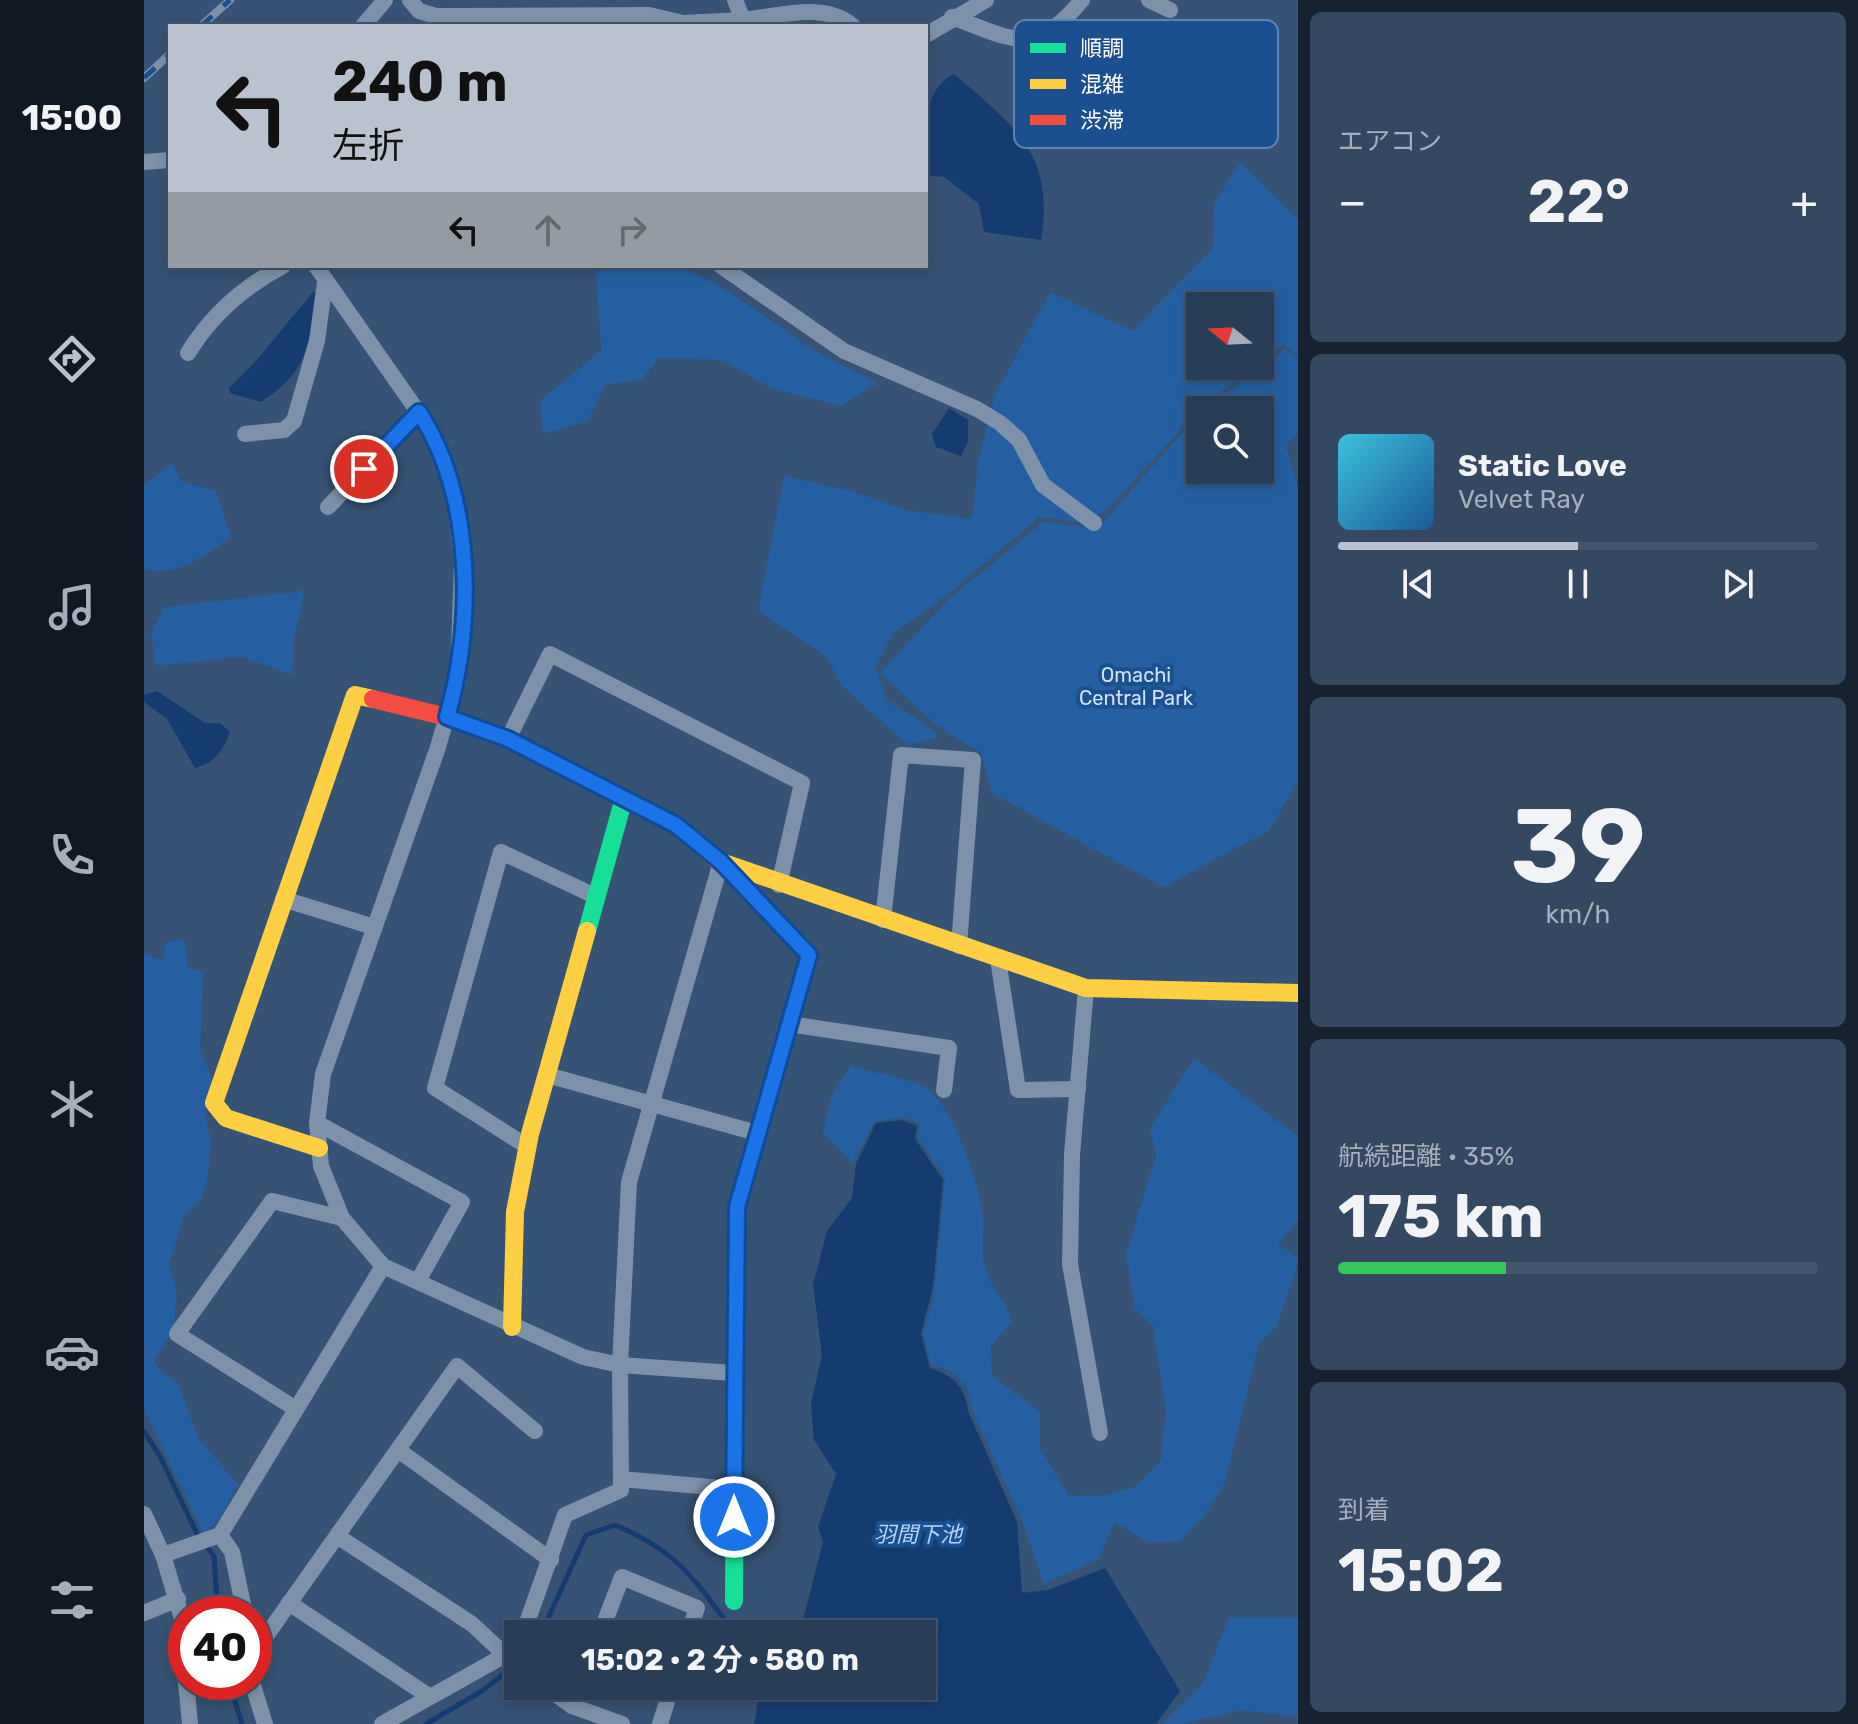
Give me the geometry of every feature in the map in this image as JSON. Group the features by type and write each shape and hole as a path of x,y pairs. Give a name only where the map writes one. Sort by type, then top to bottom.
{"street":[{"path":"365,24 385,0"},
{"path":"410,0 419,11 436,16 649,15 683,23 822,12 840,15 851,24"},
{"path":"735,0 743,20"},
{"path":"928,34 986,0"},
{"path":"1062,20 1082,0"},
{"path":"1149,0 1170,10"},
{"path":"952,17 1014,37"},
{"path":"144,162 168,160"},
{"path":"188,353 202,330 245,287 279,268"},
{"path":"317,268 419,412 445,465 460,531 462,620 458,680 447,717 323,1074 317,1123 321,1166 342,1218 383,1266 583,1357 620,1365 733,1373"},
{"path":"724,268 844,351 977,409 1000,423 1019,440 1043,485 1094,523"},
{"path":"245,434 284,430 294,421 317,341 325,282"},
{"path":"328,507 419,412"},
{"path":"508,739 550,654 802,783 779,885"},
{"path":"319,1148 226,1118 214,1103 355,695 447,717 508,739 676,825 721,862 809,955 737,1207 733,1373 734,1601"},
{"path":"883,920 901,755 973,760 959,946"},
{"path":"512,1327 515,1212 528,1147 624,798"},
{"path":"528,1147 435,1088 501,852 595,896"},
{"path":"721,862 779,885 1086,988 1298,993"},
{"path":"528,1620 565,1515 621,1490 620,1365 629,1182 721,862"},
{"path":"283,899 374,927"},
{"path":"998,959 1018,1090 1078,1089"},
{"path":"1086,988 1070,1264 1100,1433"},
{"path":"789,1024 949,1048 944,1090"},
{"path":"547,1075 757,1133"},
{"path":"317,1123 462,1202 418,1281"},
{"path":"296,1409 177,1334 272,1201 342,1218"},
{"path":"163,1555 216,1536 383,1266"},
{"path":"272,1627 457,1366 535,1431"},
{"path":"398,1450 551,1560"},
{"path":"621,1479 733,1489"},
{"path":"144,1514 177,1596"},
{"path":"216,1536 232,1552 241,1596"},
{"path":"337,1536 472,1624 504,1653"},
{"path":"605,1620 622,1577 697,1608 693,1620"},
{"path":"144,1613 168,1603"},
{"path":"289,1603 430,1697"},
{"path":"382,1724 430,1697 504,1664"},
{"path":"188,1700 190,1724"},
{"path":"258,1700 265,1724"},
{"path":"564,1700 622,1724"},
{"path":"572,1706 574,1700"},
{"path":"660,1724 668,1700"}],"green space":[{"path":"1240,162 1298,220 1298,356 1284,344 1274,352 1274,292 1186,292 1186,380 1237,380 1216,396 1186,396 1186,423 1106,511 1080,522 1039,517 942,599 893,633 875,667 887,701 921,721 939,737 908,745 842,686 827,657 758,611 784,476 853,491 904,510 972,519 978,464 994,397 1050,292 1133,331 1213,248 1214,204"},
{"path":"685,268 726,290 815,351 877,383 841,406 772,389 722,360 659,358 642,379 605,385 588,421 543,434 540,401 601,351 596,270"},
{"name":"Omachi Central Park","path":"1286,349 1298,359 1298,433 1286,446 1298,488 1298,780 1269,831 1163,887 992,793 981,753 938,727 880,673 948,600 1043,522 1098,528 1186,429 1186,484 1274,484 1274,396 1223,396 1244,380 1274,380 1274,358"},
{"path":"172,463 181,481 216,491 231,537 201,558 180,567 144,570 144,485"},
{"path":"305,591 294,638 292,675 240,657 156,666 151,633 164,607"},
{"path":"185,940 188,968 203,971 200,1050 213,1080 205,1112 211,1142 208,1176 202,1198 183,1218 169,1265 177,1294 174,1328 154,1362 163,1374 177,1381 199,1439 238,1484 220,1519 204,1534 144,1409 144,954 164,960 165,942"},
{"path":"1194,1058 1298,1136 1298,1220 1278,1244 1298,1258 1298,1264 1277,1326 1259,1343 1225,1483 1203,1517 1180,1541 1149,1543 1115,1522 1098,1559 1044,1584 1022,1521 974,1414 966,1387 949,1370 931,1365 923,1334 933,1301 945,1179 918,1138 920,1124 902,1117 874,1122 853,1163 823,1133 831,1097 850,1066 919,1084 936,1097 946,1111 963,1146 981,1201 986,1272 1012,1322 991,1346 992,1376 1040,1412 1040,1449 1069,1496 1104,1495 1135,1487 1160,1462 1166,1412 1153,1326 1135,1309 1126,1254 1156,1156 1150,1129"},
{"path":"1229,1617 1298,1618 1298,1717 1241,1710 1183,1724 1163,1724 1204,1682"}],"water":[{"path":"954,74 1012,126 1014,148 1027,148 1042,185 1044,210 1041,240 984,232 979,204 944,177 928,175 928,114 935,92"},
{"path":"313,292 318,294 308,343 298,368 289,379 261,402 230,393 229,388 255,362"},
{"path":"949,408 968,420 968,441 961,456 936,447 932,434"},
{"path":"157,691 205,723 220,723 230,732 221,751 213,759 195,768 167,719 144,702 144,695"},
{"name":"羽間下池","path":"902,1120 917,1126 915,1139 943,1180 933,1287 921,1334 930,1368 951,1378 961,1389 1017,1522 1022,1593 1048,1590 1105,1568 1180,1691 1156,1724 754,1724 758,1700 936,1700 936,1620 803,1620 823,1542 818,1527 836,1474 814,1440 811,1404 822,1355 813,1285 827,1231 852,1198 856,1164 876,1123"}],"waterway":[{"path":"144,1432 160,1456 197,1534 214,1556 217,1596"},
{"path":"547,1620 586,1535 615,1525 671,1557 724,1620"},
{"path":"426,1724 482,1691 504,1674"},
{"path":"235,1700 242,1724"}],"railway":[{"path":"203,24 230,0"},
{"path":"144,78 168,56"}],"traffic: fast":[{"path":"587,931 624,798"},
{"path":"734,1601 735,1426"}],"traffic: slow":[{"path":"319,1148 226,1118 214,1103 355,695 373,699"},
{"path":"727,864 1086,988 1298,993"},
{"path":"730,872 809,955 737,1207 735,1426"},
{"path":"512,1327 515,1212 530,1134 587,931"}],"traffic: jam":[{"path":"373,699 447,717 508,739 676,825 730,872"}],"route":[{"path":"364,469 419,412 445,465 455,497 460,531 462,620 458,680 447,717 508,739 676,825 721,862 809,955 737,1207 734,1517"}]}
